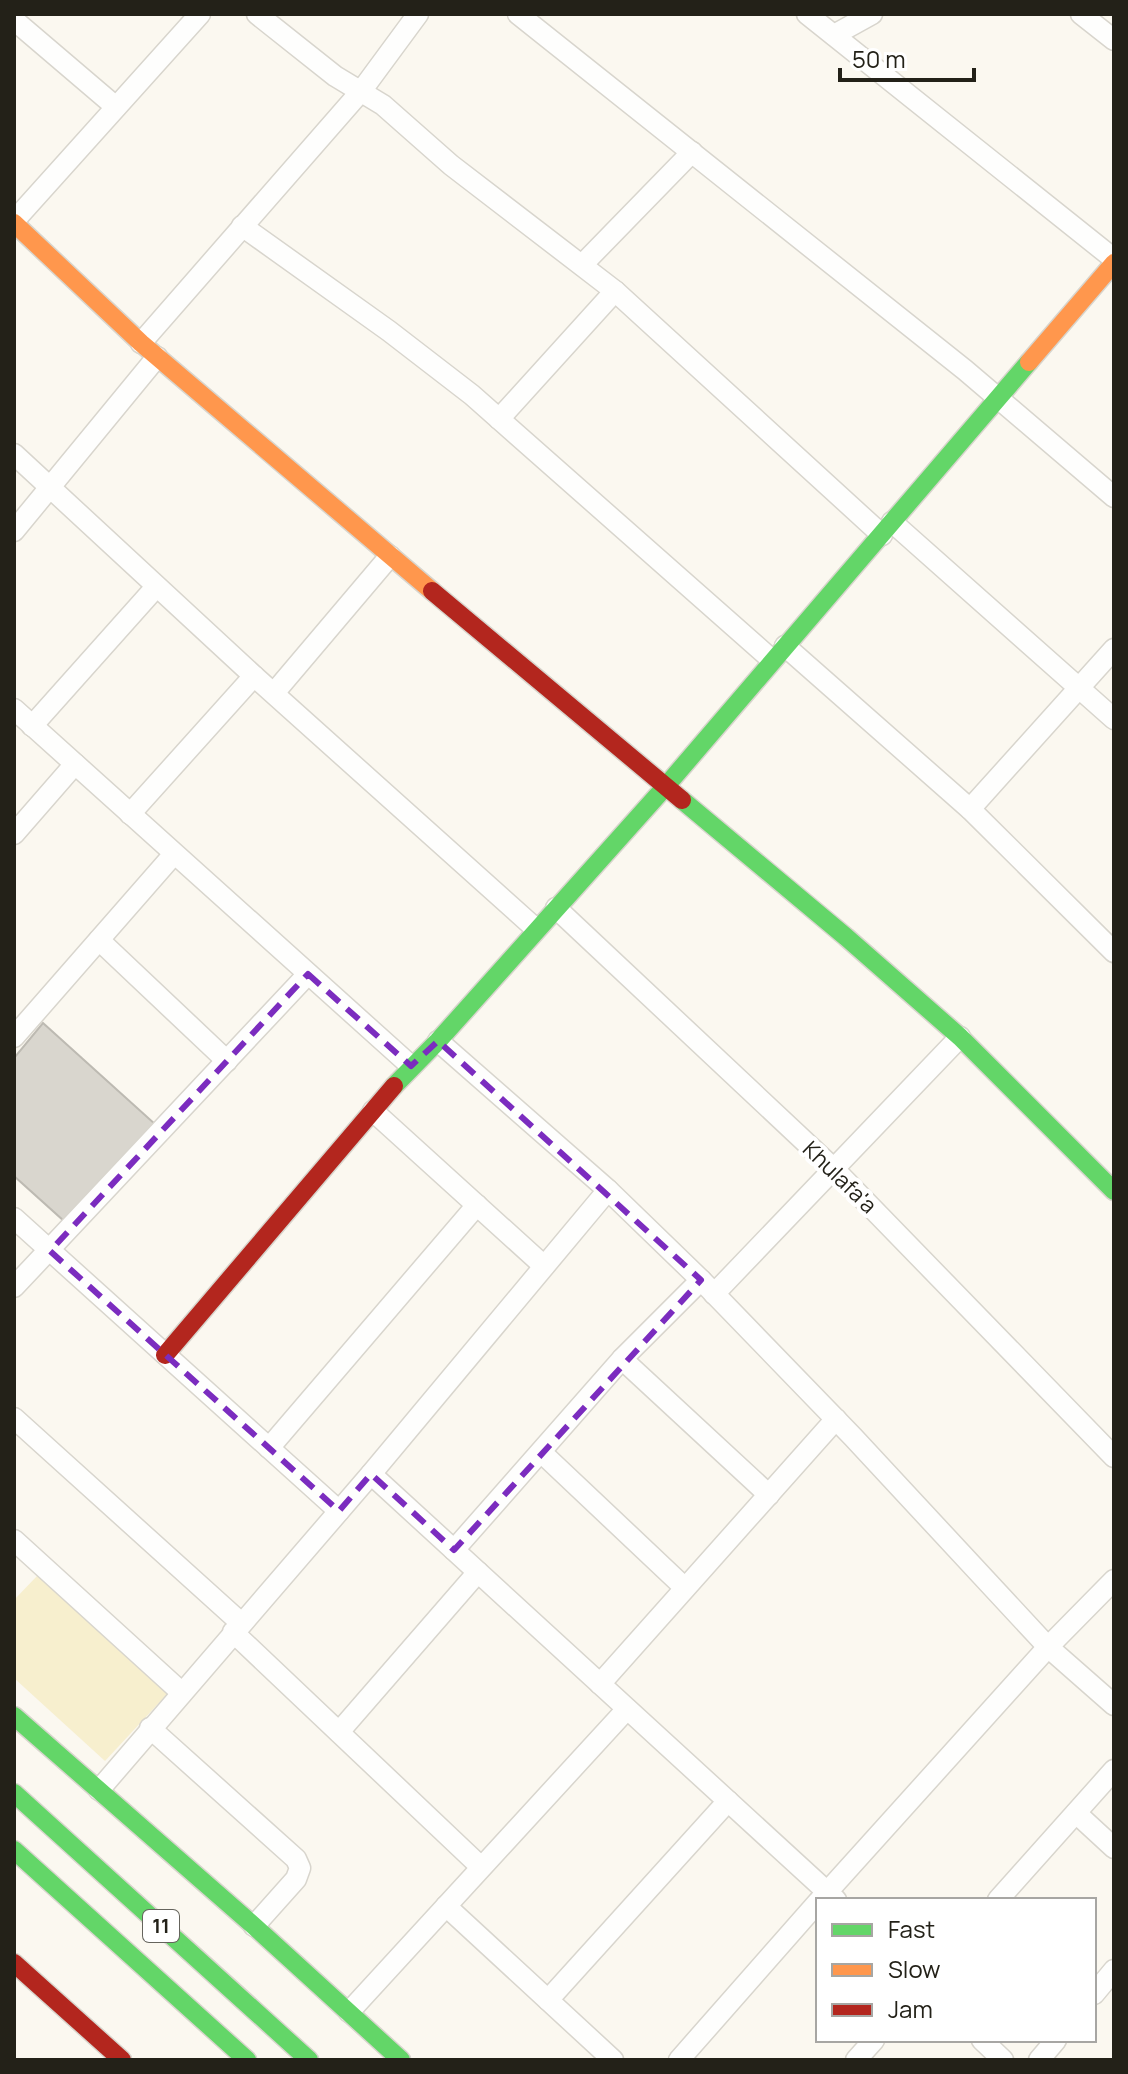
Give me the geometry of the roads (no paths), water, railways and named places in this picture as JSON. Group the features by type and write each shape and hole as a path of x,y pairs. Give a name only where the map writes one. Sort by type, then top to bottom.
{"main road":[{"path":"14,222 157,357 846,937 960,1037 1114,1191"},
{"path":"165,1355 411,1066 438,1041 666,786 1114,261"},
{"path":"14,1716 254,1926 401,2060"},
{"name":"11","path":"14,1793 309,2060"},
{"name":"11","path":"14,1850 247,2060"},
{"path":"14,1963 122,2060"}],"street":[{"path":"14,222 200,14"},
{"path":"257,14 335,76 362,90 451,165 615,291 887,528 1114,719"},
{"path":"141,343 362,90 418,14"},
{"path":"518,14 997,397 1114,497"},
{"path":"807,14 1114,261"},
{"path":"834,35 872,14"},
{"path":"1081,14 1114,39"},
{"path":"14,20 116,107"},
{"path":"582,265 692,152"},
{"path":"242,226 389,331 499,419 970,809 1114,952"},
{"path":"499,419 615,291"},
{"path":"14,531 157,357"},
{"path":"14,454 156,587 536,929"},
{"path":"274,693 390,556"},
{"path":"32,726 156,587"},
{"path":"970,809 1114,649"},
{"path":"130,814 254,676"},
{"path":"14,709 411,1066"},
{"path":"14,834 75,764"},
{"path":"16,1030 174,854"},
{"name":"Khulafa'a","path":"556,908 834,1169 1114,1457"},
{"path":"99,940 227,1061"},
{"path":"14,1287 308,974"},
{"path":"454,1550 622,1359 708,1287 834,1169 960,1037"},
{"path":"438,1041 608,1190 708,1287 836,1419 1048,1647 1114,1705"},
{"path":"373,1111 544,1266"},
{"path":"99,1790 371,1474 608,1190"},
{"path":"269,1448 477,1205"},
{"path":"14,1218 339,1511"},
{"path":"622,1359 769,1495"},
{"path":"14,1418 237,1628 339,1732 481,1867"},
{"path":"600,1684 836,1419"},
{"path":"541,1452 685,1588"},
{"path":"371,1474 728,1801 825,1898 1048,1647 1114,1580"},
{"path":"14,1540 181,1692"},
{"path":"339,1732 478,1572"},
{"path":"349,2012 627,1709"},
{"path":"150,1728 296,1859 300,1868 296,1879 254,1926"},
{"path":"1000,1898 1114,1770"},
{"path":"548,2000 728,1801"},
{"path":"1076,1813 1114,1848"},
{"path":"446,1906 613,2060"},
{"path":"679,2060 816,1908"},
{"path":"1096,1992 1114,1970"},
{"path":"856,2060 872,2042"},
{"path":"984,2042 1003,2060"},
{"path":"1039,2060 1054,2042"}]}
